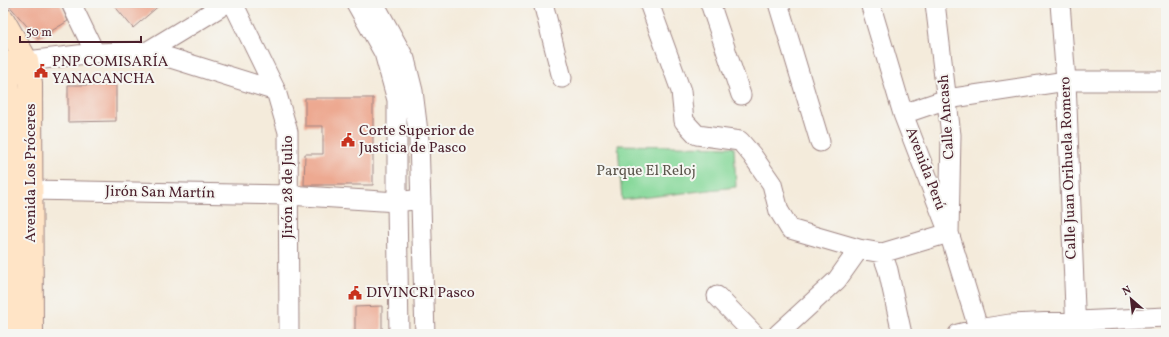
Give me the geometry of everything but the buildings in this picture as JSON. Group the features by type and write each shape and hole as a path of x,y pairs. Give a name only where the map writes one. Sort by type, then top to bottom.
{"street":[{"path":"71,3 95,53"},
{"path":"148,51 227,3"},
{"name":"Jirón 28 de Julio","path":"233,3 276,90 288,132 289,334"},
{"path":"356,3 374,15 405,59 413,91 418,140 421,199 425,334"},
{"path":"542,3 562,78"},
{"path":"648,3 681,91 684,121 698,135 740,141 752,154 772,184 779,211 790,229 859,249 882,253 949,232"},
{"path":"710,3 741,95"},
{"path":"778,3 820,142"},
{"name":"Avenida Perú","path":"870,3 903,114 949,232 979,331"},
{"name":"Calle Ancash","path":"935,3 952,135 949,232"},
{"name":"Calle Juan Orihuela Romero","path":"1060,3 1066,81 1076,328"},
{"path":"374,15 397,100 399,334"},
{"name":"Avenida Los Próceres","path":"3,19 10,63 8,202 14,334"},
{"path":"10,63 95,53 148,51 276,90"},
{"name":"Avenida Los Próceres","path":"10,63 31,83 32,334"},
{"path":"903,114 947,99 1066,81 1166,80"},
{"name":"Jirón San Martín","path":"31,190 288,195 397,202 421,199"},
{"path":"778,334 836,280 859,249"},
{"path":"882,253 888,270 902,334"},
{"path":"717,296 754,334"},
{"path":"958,334 1010,324 1076,328 1166,318"}],"green space":[{"name":"Parque El Reloj","path":"618,145 734,147 736,187 622,200"}],"place":[{"name":"PNP COMISARÍA YANACANCHA","path":"41,71"},
{"name":"Corte Superior de Justicia de Pasco","path":"348,140"},
{"name":"DIVINCRI Pasco","path":"355,293"}]}
